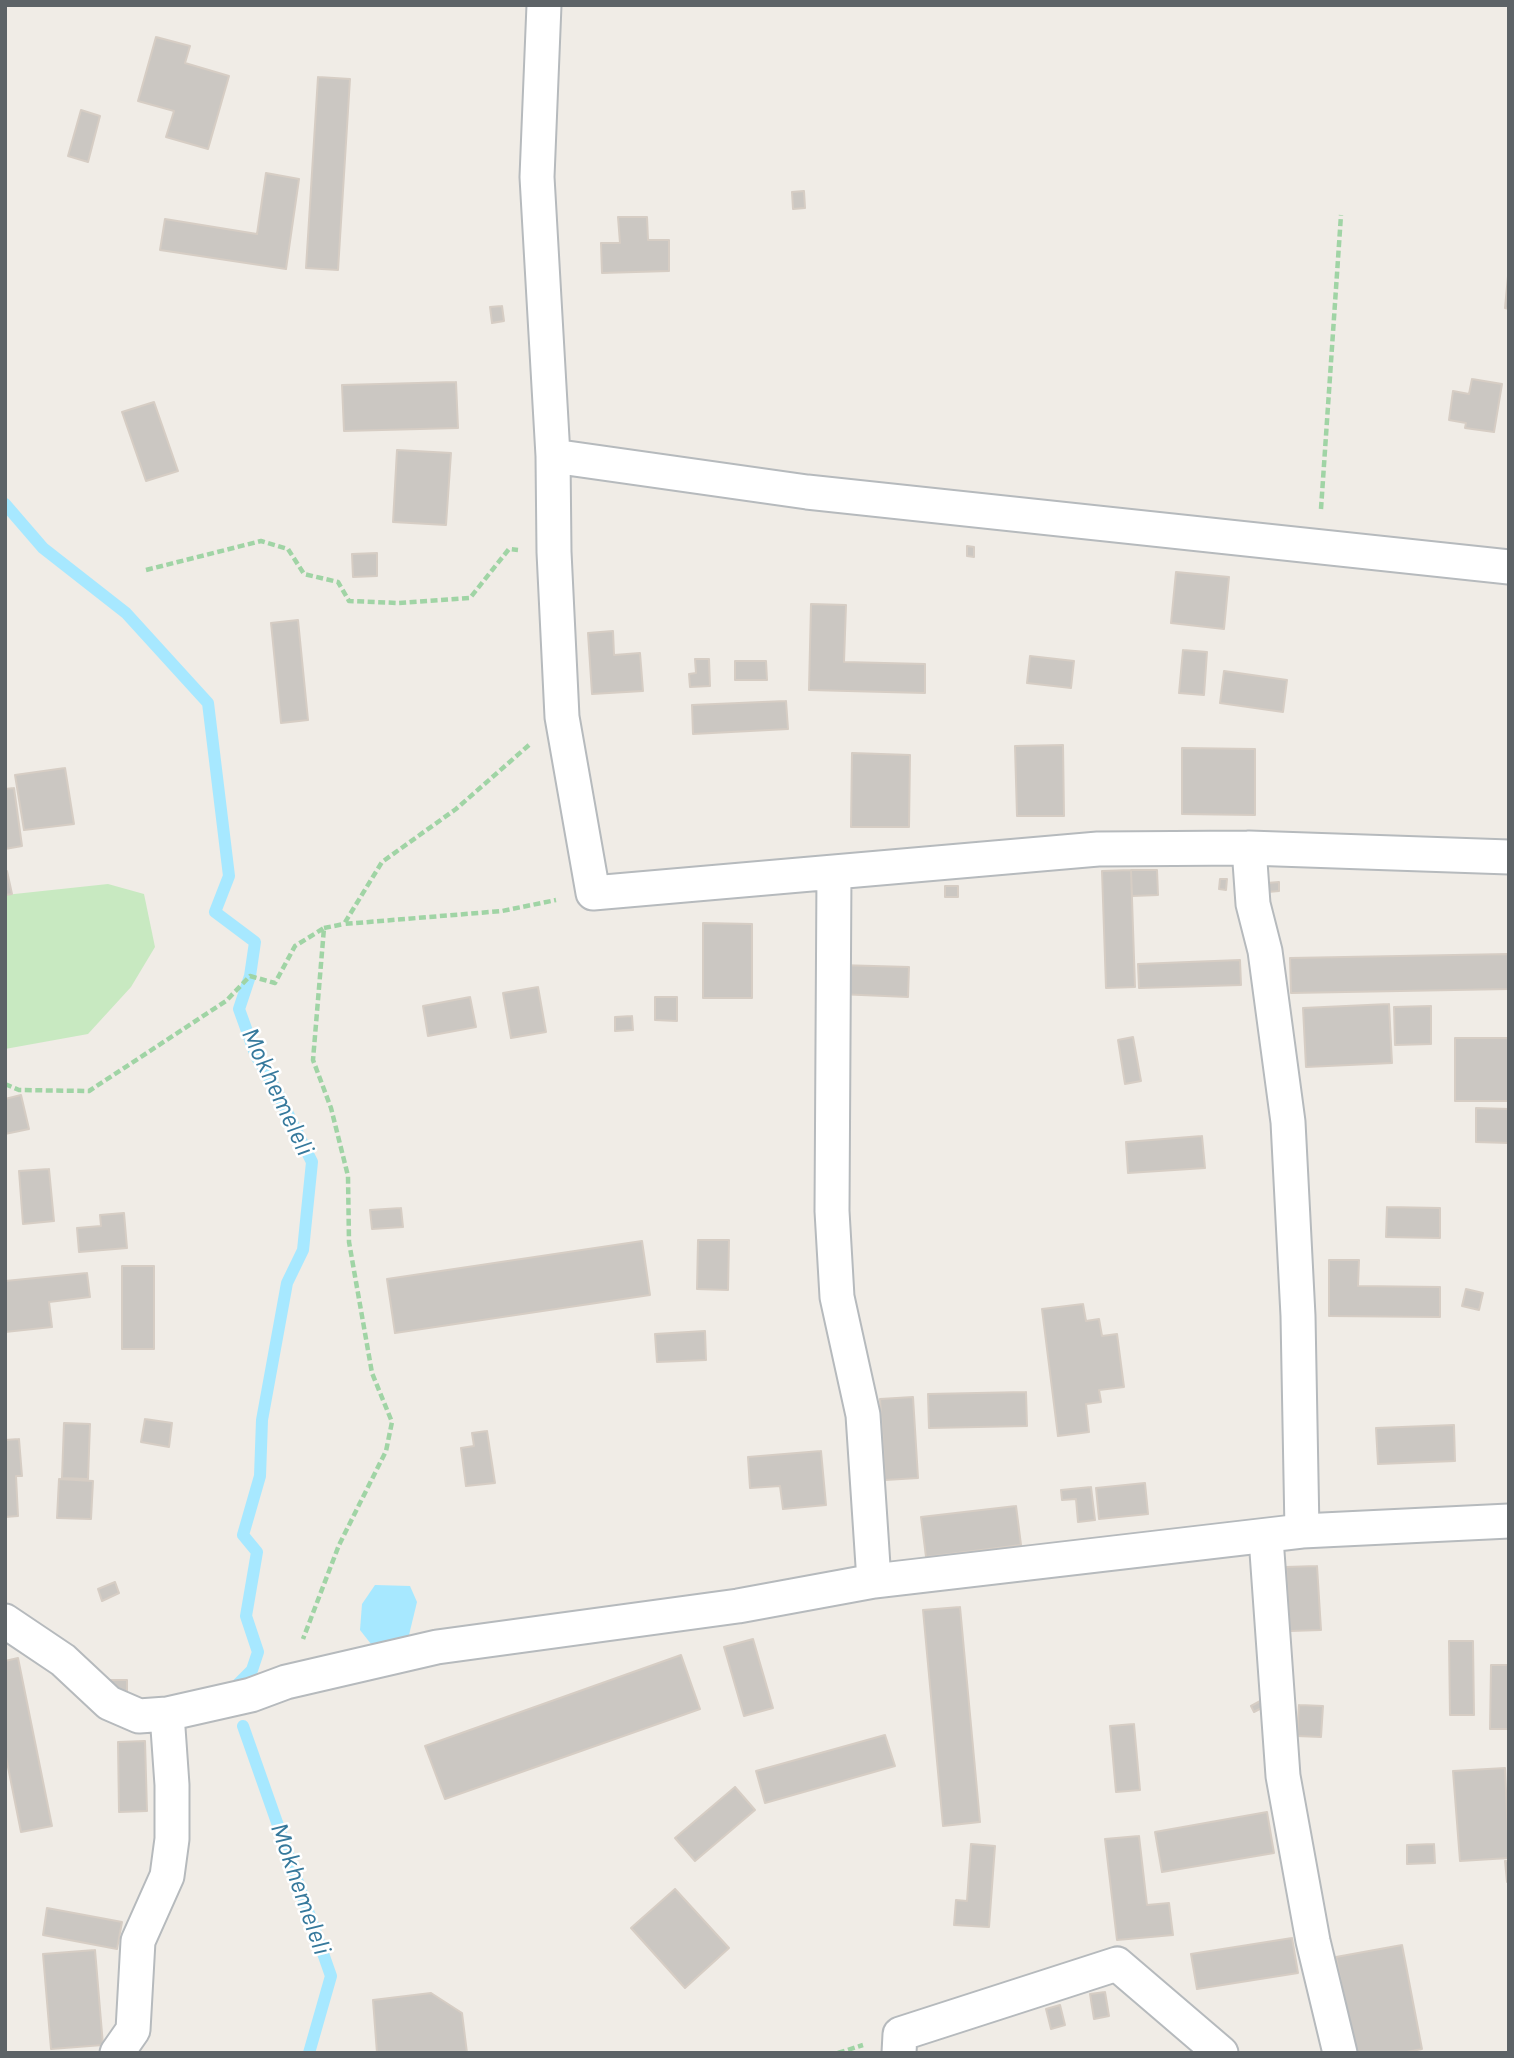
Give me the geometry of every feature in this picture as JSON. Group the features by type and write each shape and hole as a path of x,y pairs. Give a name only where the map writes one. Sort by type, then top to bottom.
{"street":[{"path":"544,5 537,177 553,456 554,552 562,717 593,893 1098,849 1249,848 1509,857"},
{"path":"553,456 807,492 1509,567"},
{"path":"1249,848 1253,904 1265,951 1288,1122 1298,1316 1302,1531"},
{"path":"834,872 832,1211 837,1297 863,1415 874,1581"},
{"path":"5,1621 63,1660 109,1703 139,1716 167,1714 251,1695 286,1682 437,1647 738,1606 874,1581 1266,1538 1302,1531 1509,1521"},
{"path":"1266,1538 1283,1776 1313,1941 1340,2053"},
{"path":"117,2053 133,2030 138,1941 167,1876 172,1839 172,1799 167,1714"},
{"path":"899,2053 900,2034 1117,1964 1221,2053"}],"path":[{"path":"1319,548 1341,215"},
{"path":"146,570 261,541 288,549 304,574 338,582 349,601 398,603 470,598 509,549 554,552"},
{"path":"344,924 382,862 456,809 562,717"},
{"path":"5,1084 19,1090 89,1091 226,1001 250,976 275,983 295,946 324,928 502,911 593,893"},
{"path":"286,1682 339,1545 386,1451 392,1422 372,1373 349,1242 348,1176 331,1108 313,1060 324,928"}],"green space":[{"path":"108,884 144,894 155,947 131,987 88,1034 5,1049 5,895"}],"water":[{"path":"375,1585 410,1586 417,1602 409,1635 395,1642 371,1644 360,1630 362,1604"}],"building":[{"path":"156,37 190,46 185,63 229,76 208,149 166,137 174,111 138,101"},
{"path":"318,77 350,79 338,270 306,268"},
{"path":"81,110 100,116 88,162 68,156"},
{"path":"266,173 299,179 286,269 160,250 165,219 257,234"},
{"path":"804,191 805,208 793,209 792,192"},
{"path":"618,217 647,217 648,240 669,240 669,271 602,273 601,243 620,243"},
{"path":"1509,277 1509,309 1505,308"},
{"path":"502,306 504,321 492,323 490,307"},
{"path":"1472,379 1502,384 1494,432 1465,428 1466,423 1449,420 1453,391 1469,394"},
{"path":"456,382 458,428 344,431 342,385"},
{"path":"154,402 178,471 146,481 122,412"},
{"path":"397,450 451,453 446,525 393,522"},
{"path":"967,546 974,547 974,557 967,556"},
{"path":"377,553 377,576 353,577 352,554"},
{"path":"1176,572 1229,577 1224,629 1171,623"},
{"path":"811,604 846,605 844,662 925,664 925,693 809,690"},
{"path":"298,620 308,720 281,723 271,623"},
{"path":"613,631 614,655 640,653 643,691 592,694 588,633"},
{"path":"1183,650 1207,652 1204,695 1179,693"},
{"path":"1030,656 1074,661 1071,688 1027,683"},
{"path":"695,659 709,659 710,686 690,687 689,674 696,673"},
{"path":"735,661 766,661 767,680 735,680"},
{"path":"1224,671 1287,680 1283,712 1220,703"},
{"path":"786,701 788,729 693,734 692,705"},
{"path":"1063,745 1064,816 1017,816 1015,746"},
{"path":"1182,748 1255,749 1255,815 1182,814"},
{"path":"852,753 910,755 909,827 851,827"},
{"path":"65,768 74,824 24,830 15,775"},
{"path":"14,788 22,846 5,849 5,789"},
{"path":"1131,870 1135,987 1106,988 1102,871"},
{"path":"1131,870 1157,870 1158,895 1132,896"},
{"path":"7,871 12,894 5,895 5,872"},
{"path":"1220,879 1227,879 1226,890 1219,889"},
{"path":"1279,882 1279,891 1268,892 1267,883"},
{"path":"945,886 958,886 958,897 945,897"},
{"path":"703,923 752,924 752,998 703,998"},
{"path":"1509,954 1509,989 1291,993 1290,958"},
{"path":"1240,960 1241,985 1139,988 1138,964"},
{"path":"838,965 909,967 908,997 838,994"},
{"path":"538,987 546,1032 511,1038 503,993"},
{"path":"470,997 476,1027 428,1036 423,1006"},
{"path":"655,997 677,997 677,1021 655,1020"},
{"path":"1389,1004 1392,1063 1306,1067 1303,1008"},
{"path":"1431,1006 1431,1044 1395,1045 1394,1007"},
{"path":"632,1016 633,1030 615,1031 615,1017"},
{"path":"1133,1037 1141,1081 1125,1084 1118,1040"},
{"path":"1455,1038 1509,1038 1509,1101 1455,1101"},
{"path":"21,1095 29,1129 5,1134 5,1099"},
{"path":"1476,1108 1509,1109 1509,1143 1476,1142"},
{"path":"1202,1136 1205,1168 1128,1173 1126,1142"},
{"path":"49,1169 54,1221 23,1224 19,1171"},
{"path":"1387,1207 1440,1208 1440,1238 1386,1237"},
{"path":"401,1208 403,1227 372,1229 370,1210"},
{"path":"124,1213 127,1248 79,1252 77,1228 101,1226 100,1215"},
{"path":"698,1240 729,1240 728,1290 697,1289"},
{"path":"642,1241 650,1295 395,1333 387,1279"},
{"path":"1329,1260 1359,1260 1358,1286 1440,1287 1440,1317 1329,1316"},
{"path":"122,1266 154,1266 154,1349 122,1349"},
{"path":"87,1273 90,1297 49,1302 52,1327 5,1332 5,1281"},
{"path":"1466,1289 1483,1293 1479,1310 1462,1306"},
{"path":"1083,1304 1086,1321 1099,1319 1102,1336 1117,1334 1124,1387 1099,1390 1101,1402 1086,1404 1089,1432 1058,1436 1042,1309"},
{"path":"705,1331 706,1360 657,1362 655,1334"},
{"path":"1026,1392 1027,1426 929,1428 928,1394"},
{"path":"913,1397 918,1478 885,1480 880,1399"},
{"path":"145,1419 172,1423 169,1447 141,1442"},
{"path":"64,1423 90,1424 88,1479 62,1478"},
{"path":"1454,1425 1455,1461 1378,1464 1376,1428"},
{"path":"487,1431 495,1483 466,1486 461,1448 474,1446 472,1433"},
{"path":"19,1439 22,1476 16,1476 18,1516 5,1517 5,1440"},
{"path":"821,1451 826,1505 783,1509 780,1486 750,1488 748,1457"},
{"path":"59,1479 93,1481 91,1519 57,1518"},
{"path":"1145,1483 1148,1514 1099,1519 1096,1488"},
{"path":"1091,1487 1095,1520 1078,1522 1076,1499 1062,1500 1061,1490"},
{"path":"1016,1506 1021,1545 926,1557 921,1517"},
{"path":"1317,1566 1321,1630 1290,1631 1286,1567"},
{"path":"115,1582 119,1593 102,1601 98,1589"},
{"path":"960,1607 980,1822 943,1826 923,1610"},
{"path":"753,1639 773,1708 744,1716 724,1647"},
{"path":"1449,1641 1473,1641 1474,1715 1450,1715"},
{"path":"681,1655 700,1709 445,1799 425,1746"},
{"path":"18,1658 52,1826 21,1832 5,1752 5,1661"},
{"path":"1491,1665 1509,1665 1509,1729 1490,1729"},
{"path":"110,1680 127,1680 127,1694 109,1693"},
{"path":"1264,1699 1267,1705 1254,1712 1251,1706"},
{"path":"1299,1705 1323,1706 1321,1737 1297,1736"},
{"path":"1134,1724 1140,1790 1116,1792 1110,1726"},
{"path":"885,1735 895,1766 765,1803 756,1771"},
{"path":"145,1741 147,1811 119,1812 118,1742"},
{"path":"1505,1768 1509,1858 1460,1861 1453,1771"},
{"path":"735,1787 755,1810 695,1861 675,1838"},
{"path":"1267,1812 1274,1853 1162,1872 1155,1832"},
{"path":"1139,1836 1147,1905 1169,1903 1173,1935 1117,1940 1105,1839"},
{"path":"971,1844 995,1846 989,1927 954,1925 956,1900 967,1901"},
{"path":"1434,1844 1435,1863 1407,1864 1407,1845"},
{"path":"1505,1861 1509,1861 1509,1882 1507,1882"},
{"path":"675,1889 729,1948 685,1988 631,1928"},
{"path":"47,1908 122,1922 117,1949 43,1935"},
{"path":"1292,1938 1298,1973 1197,1989 1191,1954"},
{"path":"1402,1945 1422,2049 1402,2053 1355,2053 1336,1957"},
{"path":"95,1950 103,2045 51,2049 43,1954"},
{"path":"1105,1992 1109,2016 1094,2019 1090,1994"},
{"path":"431,1993 462,2013 467,2053 377,2053 373,2000"},
{"path":"1060,2005 1065,2025 1051,2029 1046,2009"}],"waterway":[{"name":"Mokhemeleli","path":"5,504 43,548 126,613 208,703 229,876 215,912 255,942 250,976 239,1009 256,1056 312,1162 303,1250 287,1283 262,1420 260,1476 243,1535 257,1552 246,1616 258,1652 252,1670 238,1684"},
{"name":"Mokhemeleli","path":"243,1726 331,1976 309,2053"}]}
